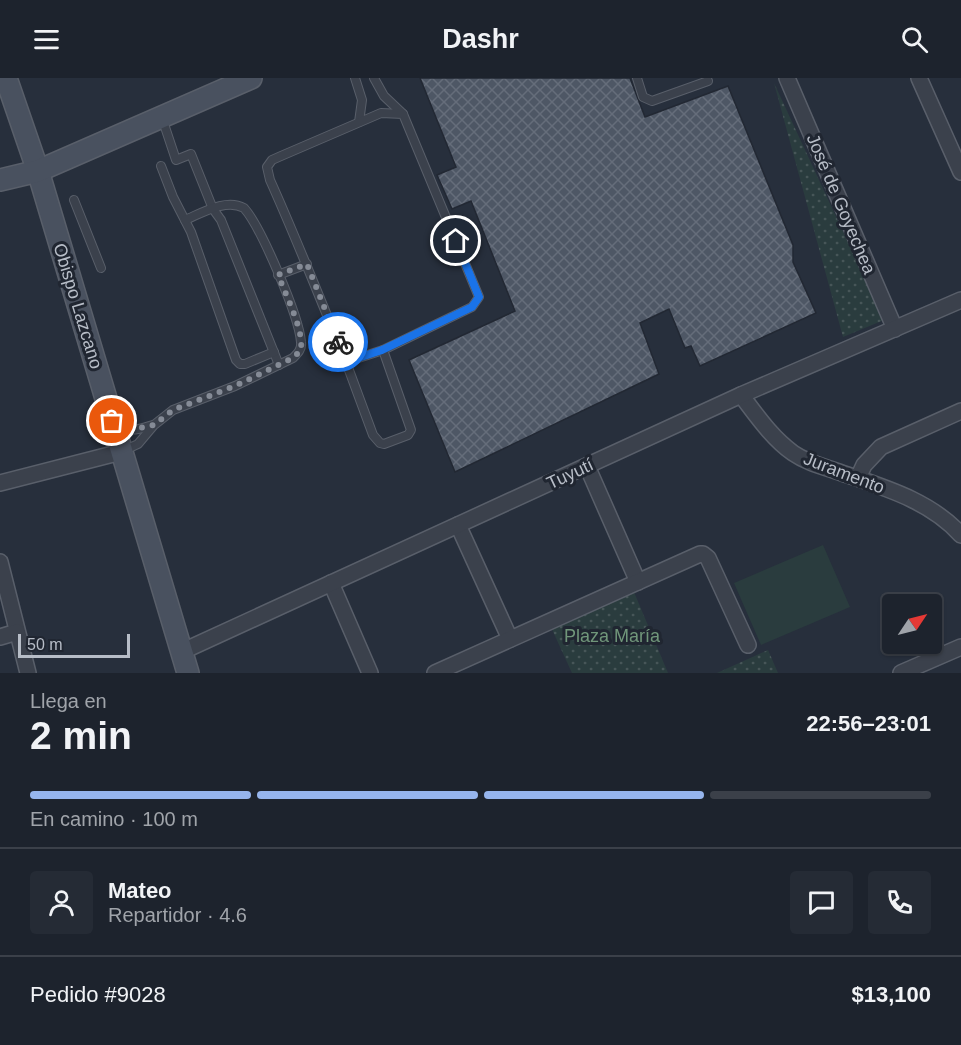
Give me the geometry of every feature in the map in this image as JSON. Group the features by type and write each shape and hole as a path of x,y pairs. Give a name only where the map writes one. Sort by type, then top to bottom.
{"main road":[{"name":"Obispo Lazcano","path":"6,78 38,171 188,673"},
{"path":"0,180 38,171 251,78"}],"street":[{"name":"José de Goyechea","path":"787,78 895,329"},
{"path":"919,78 961,172"},
{"name":"Tuyutí","path":"181,652 741,395 961,300"},
{"name":"Juramento","path":"741,395 766,429 794,454 922,504 939,515 961,535"},
{"path":"858,478 868,460 881,447 961,411"},
{"path":"0,483 121,452"},
{"path":"587,466 638,582"},
{"path":"458,525 510,639"},
{"path":"435,673 700,554 708,558 747,645"},
{"path":"0,562 28,673"},
{"path":"331,583 370,673"},
{"path":"0,637 17,632"},
{"path":"901,673 961,647"}],"lane":[{"path":"355,78 362,100 359,122"},
{"path":"346,362 382,350 472,307 479,297 403,114 384,96 374,78"},
{"path":"637,78 643,97 652,101 708,81"},
{"path":"382,350 411,430 408,435 384,444 376,440 373,435 307,264 270,180 267,167 272,160 381,113 403,114"},
{"path":"161,117 176,160 191,154 213,209 221,220 279,364"},
{"path":"161,166 185,220 237,360 240,364 245,364 274,352"},
{"path":"74,200 101,268"},
{"path":"121,452 138,444 154,425 173,410 235,386 293,358 299,352 302,344 292,311 266,245 244,208 240,205 229,205 185,220"},
{"path":"278,275 307,264"},
{"path":"112,421 129,430 154,425"}],"green space":[{"path":"774,83 884,320 843,337"},
{"path":"823,545 850,607 761,645 734,583"},
{"name":"Plaza María","path":"631,585 668,673 572,673 550,625"},
{"path":"768,650 778,673 717,673"}],"building":[{"path":"420,78 630,78 645,117 728,86 793,245 793,262 816,313 700,366 691,346 685,348 669,309 640,323 659,374 455,472 409,360 515,311 471,201 452,209 437,175 456,167"}],"way so far":[{"path":"112,421 129,430 154,425 173,410 235,386 293,358 299,352 302,344 278,275 307,264 338,342"}],"route":[{"path":"338,342 346,362 382,350 477,303 479,297 456,241"}]}
